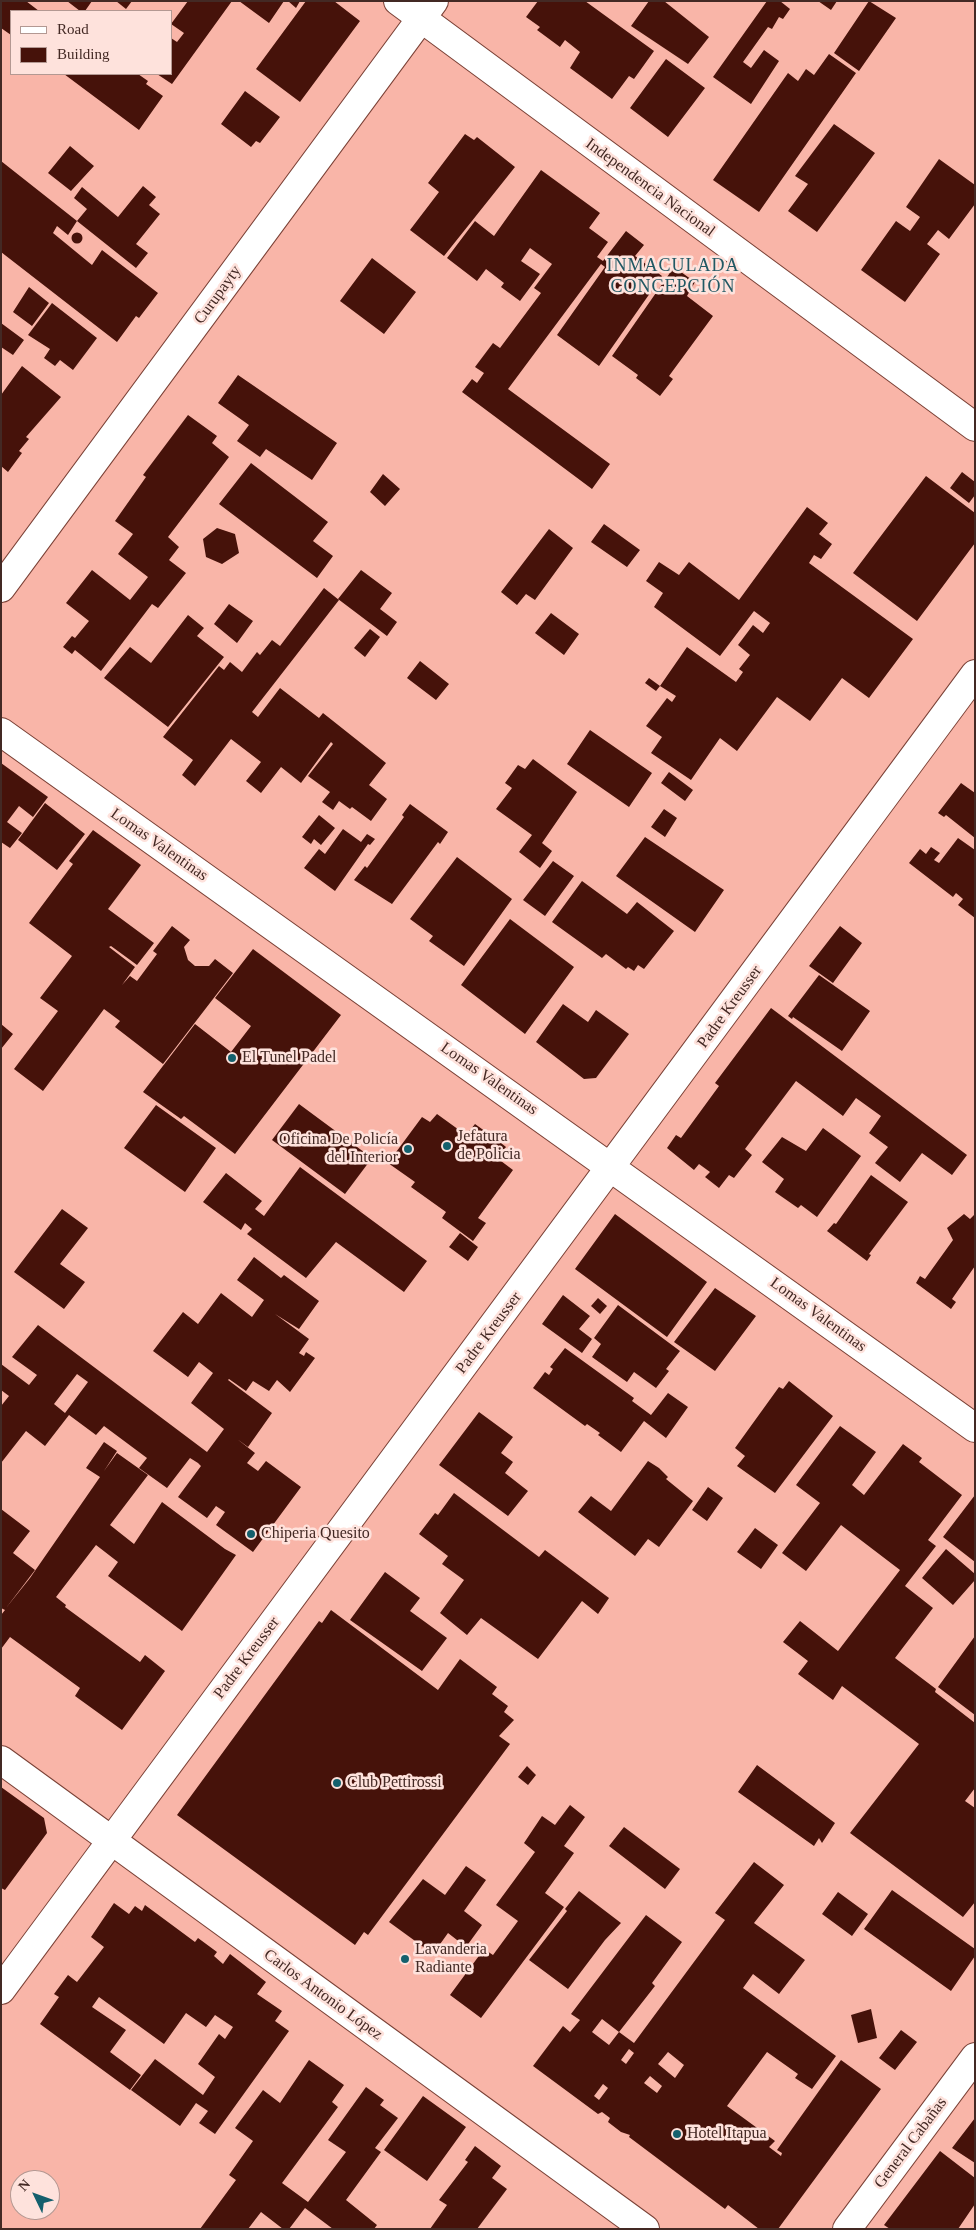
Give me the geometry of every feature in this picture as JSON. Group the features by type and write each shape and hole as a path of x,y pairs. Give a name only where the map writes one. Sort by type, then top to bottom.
{"street":[{"name":"Independencia Nacional","path":"398,1 428,10 975,427"},
{"name":"Curupayty","path":"1,588 428,10"},
{"name":"Padre Kreusser","path":"1,1990 612,1167 975,674"},
{"name":"Lomas Valentinas","path":"1,732 975,1428"},
{"name":"Carlos Antonio López","path":"1,1760 645,2229"},
{"name":"General Cabañas","path":"847,2229 975,2057"}],"building":[{"path":"1,1 26,1 38,10 10,10 10,34 1,28"},
{"path":"67,1 92,1 86,10 79,10"},
{"path":"116,1 132,1 126,9"},
{"path":"188,1 232,1 172,84 158,75 172,75 172,39 177,42 184,33 172,25"},
{"path":"239,1 284,1 269,23"},
{"path":"288,1 300,1 296,8"},
{"path":"306,1 334,1 360,21 300,102 256,69"},
{"path":"538,1 585,1 654,51 634,79 629,76 612,99 570,68 580,52 565,40 560,47 537,30 540,27 526,17"},
{"path":"649,1 664,1 709,37 688,64 631,26"},
{"path":"767,1 780,1 790,9 783,19 779,17 772,29 768,27 743,62 751,68 764,50 779,61 751,104 713,77"},
{"path":"818,1 837,1 831,10"},
{"path":"869,1 896,18 859,71 834,53"},
{"path":"829,54 856,73 759,212 713,180 788,73 798,81 806,69 814,75"},
{"path":"666,59 705,88 668,137 630,108"},
{"path":"65,75 139,75 148,81 146,84 163,96 139,130"},
{"path":"245,91 280,117 260,143 256,141 251,147 221,124"},
{"path":"834,124 875,153 817,232 788,211 808,184 795,176"},
{"path":"465,134 474,140 477,137 515,167 444,256 410,230 439,192 428,183"},
{"path":"70,146 94,166 71,191 48,173"},
{"path":"939,159 975,185 975,204 949,239 938,230 927,244 940,254 905,302 861,270 896,221 910,231 920,217 906,207"},
{"path":"1,161 77,221 68,235 57,226 53,233 92,265 102,250 158,293 139,318 136,316 117,342 1,252"},
{"path":"541,170 600,213 589,228 608,242 597,257 603,261 626,231 644,245 635,256 662,276 599,366 557,335 605,267 601,264 508,389 610,464 592,489 462,392 472,379 477,383 484,373 475,367 493,343 500,348 541,293 534,288 552,264 530,248 521,261 540,274 520,301 501,287 504,283 486,269 477,281 447,258 475,221 494,236"},
{"path":"143,186 156,197 149,205 160,214 136,244 148,253 136,268 77,221 87,209 74,198 82,187 118,217"},
{"path":"77,232 83,238 77,244 71,238"},
{"path":"372,258 416,292 384,334 340,301"},
{"path":"674,267 695,282 687,296 713,316 669,376 673,379 660,396 636,378 638,375 612,356"},
{"path":"29,287 49,303 32,326 13,312"},
{"path":"52,303 97,338 73,370 60,360 55,366 44,358 50,349 28,335"},
{"path":"1,323 24,340 13,355 1,347"},
{"path":"22,366 61,397 26,437 29,439 19,451 22,453 8,472 1,466 1,395"},
{"path":"238,375 337,443 312,480 266,449 260,457 237,441 249,425 218,403"},
{"path":"188,415 217,436 212,443 229,457 168,537 179,547 169,560 186,573 158,608 152,604 101,671 75,650 72,654 63,647 72,636 75,638 89,621 66,603 92,570 130,600 148,577 118,554 133,534 115,521 146,477 143,475"},
{"path":"251,463 328,522 313,541 333,556 317,578 219,504"},
{"path":"962,472 975,482 975,495 969,503 950,488"},
{"path":"383,474 400,489 385,506 370,492"},
{"path":"926,476 975,513 975,543 917,621 853,573"},
{"path":"807,507 828,523 819,534 832,544 821,559 814,555 809,563 913,639 869,698 842,678 810,721 777,697 737,751 720,738 691,780 651,753 662,737 646,726 667,698 672,702 676,696 660,686 687,647 736,682 743,672 739,669 750,655 738,645 753,625 763,633 770,623 754,611 720,656 654,607 663,593 646,581 659,562 679,575 689,562 739,600"},
{"path":"604,524 640,550 627,567 591,542"},
{"path":"217,528 235,534 239,553 222,564 206,557 203,539"},
{"path":"549,529 573,548 535,600 526,594 517,605 501,592"},
{"path":"361,570 392,593 380,609 397,622 387,636 338,599"},
{"path":"324,588 339,600 252,712 258,717 280,688 319,718 323,713 386,763 369,785 387,799 371,821 352,807 350,809 339,801 333,810 322,802 330,792 308,776 333,744 331,742 301,783 281,767 261,793 246,781 261,762 231,739 195,786 182,775 193,760 163,737 219,666 224,670 230,662 242,672 257,652 260,655 272,640 280,646"},
{"path":"229,604 253,621 237,643 214,624"},
{"path":"551,613 579,634 564,655 535,633"},
{"path":"188,615 204,628 197,636 224,657 168,727 104,678 130,647 151,663"},
{"path":"370,629 380,637 365,657 354,648"},
{"path":"420,661 449,684 436,700 407,678"},
{"path":"649,678 660,686 656,691 645,683"},
{"path":"590,730 652,773 629,807 567,764"},
{"path":"533,759 577,792 542,843 552,851 540,868 519,852 532,835 496,809 512,788 505,783 518,765 525,769"},
{"path":"1,763 48,797 33,817 19,806 7,822 22,833 10,848 1,842"},
{"path":"669,772 693,790 685,801 661,783"},
{"path":"961,783 975,793 975,838 946,815 944,817 938,813"},
{"path":"45,803 85,834 57,870 18,840"},
{"path":"410,804 448,832 440,844 438,842 392,904 354,880 365,866 367,868 404,817 402,815"},
{"path":"664,809 677,818 665,837 651,827"},
{"path":"319,815 335,828 321,845 314,839 311,844 302,837"},
{"path":"343,829 361,842 367,834 375,839 370,845 368,844 335,891 304,868 319,849 325,854"},
{"path":"93,830 141,865 108,909 154,943 137,965 111,946 109,947 135,967 122,985 130,976 137,981 157,954 153,951 172,926 190,940 184,947 188,960 195,966 209,966 215,959 233,973 163,1064 115,1027 120,1021 104,1009 43,1091 14,1069 58,1011 40,998 72,956 29,923 73,864 69,861"},
{"path":"645,837 724,890 695,932 616,876"},
{"path":"958,838 975,850 975,918 958,905 963,899 956,893 953,897 909,863 920,849 926,854 931,847 940,853 934,860 939,863"},
{"path":"457,857 512,899 464,966 429,941 433,936 410,919"},
{"path":"553,861 574,876 545,916 523,900"},
{"path":"582,881 627,914 637,902 674,931 644,969 638,965 634,971 628,967 626,969 606,954 602,958 552,922"},
{"path":"510,919 574,967 525,1034 461,985"},
{"path":"840,926 862,943 833,983 809,966"},
{"path":"253,949 341,1015 235,1154 184,1116 181,1119 143,1092 195,1024 231,1052 251,1026 215,998"},
{"path":"819,975 870,1011 842,1051 793,1017 792,1019 788,1016"},
{"path":"563,1004 588,1022 596,1010 629,1034 596,1078 584,1079 536,1042"},
{"path":"771,1008 967,1155 952,1175 922,1153 900,1182 875,1163 888,1147 869,1133 881,1116 856,1098 843,1116 796,1081 745,1149 752,1155 734,1178 729,1175 719,1188 705,1177 710,1172 699,1164 694,1170 667,1148 676,1135 681,1138 719,1086 715,1083"},
{"path":"1,1024 13,1034 1,1049"},
{"path":"299,1104 372,1158 345,1194 272,1140"},
{"path":"156,1105 216,1148 185,1192 124,1148"},
{"path":"437,1114 466,1135 475,1124 496,1139 506,1147 497,1158 513,1170 478,1218 486,1223 473,1241 442,1218 446,1212 411,1187 415,1182 388,1163 422,1117 430,1122"},
{"path":"823,1128 861,1156 817,1217 801,1205 798,1208 775,1192 784,1179 762,1162 782,1137 806,1151"},
{"path":"300,1167 427,1261 404,1292 336,1242 306,1278 247,1234 252,1229 245,1223 241,1230 203,1202 226,1173 262,1201 255,1209 264,1216"},
{"path":"871,1175 908,1202 869,1254 871,1255 867,1261 827,1231 834,1223 836,1224"},
{"path":"62,1209 88,1228 60,1264 85,1282 64,1309 14,1272"},
{"path":"615,1214 707,1282 667,1337 575,1269"},
{"path":"964,1214 970,1219 975,1214 975,1266 952,1299 956,1302 951,1309 916,1283 920,1276 925,1279 953,1240 947,1228"},
{"path":"460,1233 478,1247 468,1261 449,1247"},
{"path":"254,1257 281,1278 284,1275 319,1301 299,1329 275,1314 309,1339 299,1353 304,1356 306,1352 315,1358 290,1392 277,1380 269,1391 253,1381 246,1391 228,1380 272,1413 248,1447 237,1439 255,1453 247,1463 258,1471 266,1461 301,1487 253,1552 216,1525 225,1512 216,1506 207,1518 178,1497 201,1466 198,1463 190,1458 167,1488 139,1468 147,1458 104,1426 96,1435 69,1415 45,1446 26,1431 1,1463 1,1406 9,1396 1,1390 1,1364 29,1385 37,1375 12,1357 38,1325 207,1452 224,1429 191,1403 213,1373 199,1362 188,1377 153,1351 183,1312 198,1324 221,1293 252,1317 264,1300 237,1280","holes":["77,1374 88,1382 65,1413 54,1404"]},
{"path":"715,1288 756,1316 715,1371 674,1342"},
{"path":"563,1295 590,1316 579,1329 592,1339 582,1353 542,1324"},
{"path":"598,1298 607,1306 600,1314 591,1306"},
{"path":"618,1305 680,1351 666,1369 669,1371 656,1388 634,1372 627,1382 592,1357 601,1344 594,1338"},
{"path":"565,1348 634,1398 632,1401 651,1415 668,1393 688,1407 666,1438 644,1421 621,1452 598,1435 600,1433 587,1424 585,1426 533,1388 545,1372 549,1375 553,1369 550,1367"},
{"path":"789,1381 833,1416 775,1493 737,1466 745,1456 735,1448 779,1387 783,1389"},
{"path":"479,1412 513,1437 501,1453 513,1462 505,1473 528,1491 508,1516 439,1465"},
{"path":"840,1426 876,1452 852,1485 864,1495 903,1444 922,1458 919,1462 962,1495 928,1540 936,1546 905,1586 933,1608 895,1658 936,1689 935,1692 975,1723 975,1788 965,1801 975,1808 975,1902 963,1917 850,1833 919,1744 842,1686 833,1700 798,1674 808,1661 783,1642 800,1621 838,1651 900,1570 841,1525 806,1571 782,1553 820,1503 796,1485"},
{"path":"104,1442 117,1451 104,1471 117,1453 148,1475 110,1525 134,1544 162,1502 225,1549 236,1555 182,1631 108,1576 118,1562 96,1545 56,1597 66,1605 65,1607 140,1662 145,1655 165,1671 122,1730 75,1696 80,1688 10,1637 1,1649 1,1615 5,1610 1,1608 1,1509 30,1531 13,1553 35,1570 6,1608 30,1578 100,1477 86,1468"},
{"path":"648,1461 659,1468 668,1477 666,1479 693,1501 659,1547 648,1539 635,1556 578,1512 591,1496 611,1511"},
{"path":"708,1487 723,1498 707,1521 692,1510"},
{"path":"454,1493 539,1557 545,1550 609,1598 598,1614 582,1601 538,1659 481,1618 467,1635 440,1613 464,1580 442,1564 448,1556 419,1534 435,1513 438,1515"},
{"path":"975,1495 975,1562 943,1537"},
{"path":"755,1528 778,1545 761,1569 737,1552"},
{"path":"946,1549 975,1574 975,1580 953,1605 922,1578"},
{"path":"385,1572 420,1598 410,1611 447,1638 422,1671 350,1620"},
{"name":"Club Pettirossi","path":"331,1610 438,1690 460,1659 497,1687 492,1694 508,1706 504,1712 514,1720 499,1736 510,1744 368,1935 364,1932 355,1945 177,1815 319,1621 322,1623"},
{"path":"975,1636 975,1715 938,1687"},
{"path":"757,1765 835,1823 822,1843 819,1838 814,1846 738,1792"},
{"path":"527,1766 536,1775 528,1785 518,1777"},
{"path":"1,1787 44,1818 47,1833 5,1890 1,1888"},
{"path":"570,1805 585,1817 564,1846 574,1853 545,1893 564,1907 481,2018 450,1995 484,1949 493,1955 518,1921 496,1905 535,1852 524,1843 542,1816 555,1825"},
{"path":"624,1827 680,1869 665,1889 609,1846"},
{"path":"754,1862 784,1885 754,1923 805,1960 779,1994 753,1974 743,1988 836,2056 812,2089 795,2078 798,2074 767,2052 727,2106 775,2141 769,2147 781,2156 782,2153 777,2150 841,2060 881,2089 778,2229 759,2229 728,2205 725,2209 629,2137 630,2135 621,2132 608,2122 610,2118 602,2112 598,2114 533,2066 563,2026 570,2032 580,2020 571,2014 646,1915 682,1942 652,1983 655,1986 619,2032 634,2043 725,1920 715,1913","holes":["602,2019 619,2032 609,2045 592,2032","629,2049 634,2053 626,2064 621,2060","668,2052 684,2065 675,2078 658,2064","650,2076 662,2086 657,2093 644,2083","603,2084 608,2088 599,2100 594,2096"]},
{"path":"466,1866 486,1880 464,1911 482,1925 466,1947 448,1933 433,1954 389,1922 423,1879 445,1895"},
{"path":"892,1890 975,1949 975,1956 951,1991 864,1929"},
{"path":"579,1891 621,1923 605,1940 568,1989 529,1960 567,1911 565,1909"},
{"path":"838,1892 868,1914 852,1936 822,1914"},
{"path":"114,1903 129,1914 135,1906 142,1911 145,1905 195,1942 198,1938 217,1952 214,1956 223,1964 230,1954 266,1982 257,1994 282,2011 275,2021 289,2031 215,2134 199,2123 208,2111 196,2103 180,2126 131,2090 155,2059 203,2095 215,2077 198,2064 219,2034 225,2039 233,2027 215,2015 206,2027 186,2013 164,2044 99,1997 92,2007 126,2030 110,2052 141,2075 130,2090 40,2024 59,1997 54,1994 68,1975 77,1982 104,1947 91,1937"},
{"path":"871,2009 877,2038 858,2043 851,2015"},
{"path":"901,2030 917,2042 895,2070 879,2058"},
{"path":"309,2060 344,2085 332,2102 338,2107 282,2183 308,2202 346,2152 328,2140 366,2087 384,2100 380,2105 398,2118 375,2148 381,2152 346,2200 377,2225 374,2229 333,2229 305,2208 289,2229 283,2229 261,2212 248,2229 200,2229 236,2180 229,2175 253,2141 235,2128 263,2090 280,2103"},
{"path":"423,2096 466,2127 427,2181 384,2150"},
{"path":"975,2118 975,2163 952,2148"},
{"path":"475,2146 501,2166 492,2178 507,2189 477,2229 430,2229 447,2205 439,2200 468,2162 465,2160"},
{"path":"940,2151 975,2178 975,2204 958,2229 890,2229 884,2225"}],"place":[{"name":"El Tunel Padel","path":"232,1058"},
{"name":"Jefatura de Policia","path":"447,1146"},
{"name":"Oficina De Policía del Interior","path":"408,1149"},
{"name":"Chiperia Quesito","path":"251,1534"},
{"name":"Club Pettirossi","path":"337,1783"},
{"name":"Lavanderia Radiante","path":"405,1959"},
{"name":"Hotel Itapua","path":"677,2134"}],"district":[{"name":"INMACULADA CONCEPCIÓN","path":"673,276"}]}
